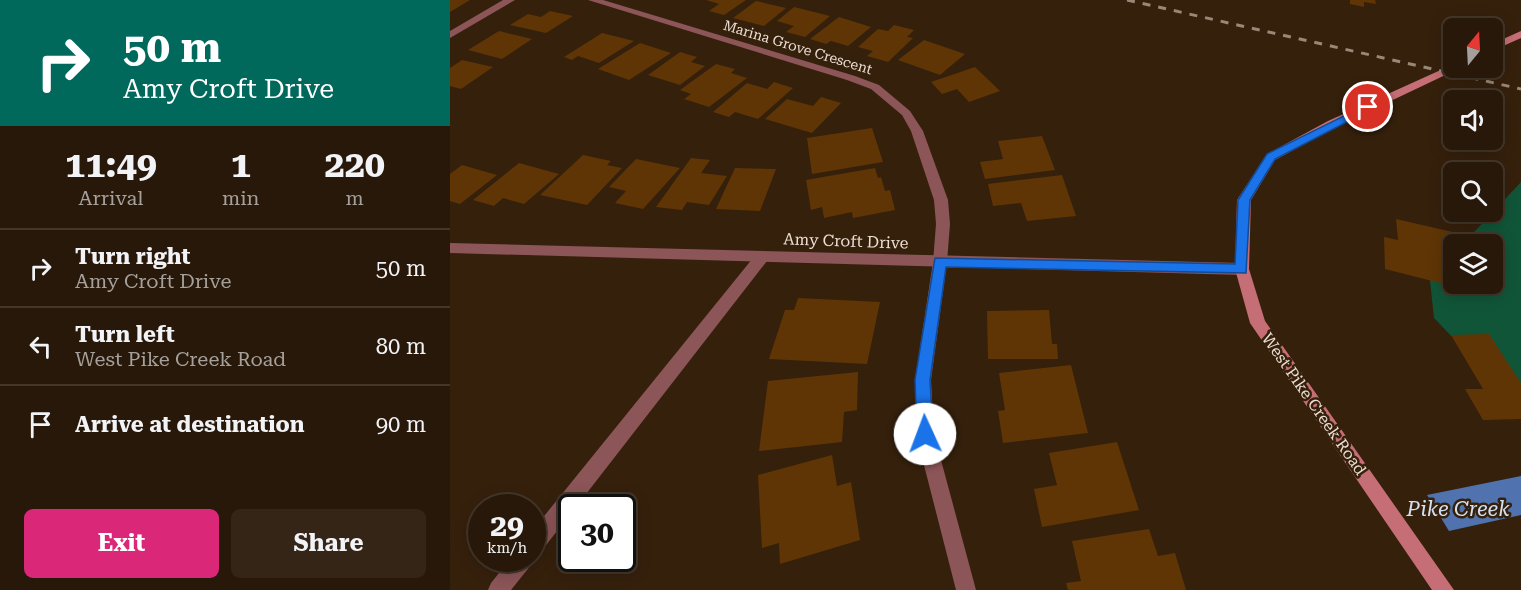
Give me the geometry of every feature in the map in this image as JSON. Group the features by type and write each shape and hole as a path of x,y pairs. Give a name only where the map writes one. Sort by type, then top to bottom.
{"main road":[{"path":"1503,43 1521,34"},
{"name":"West Pike Creek Road","path":"1443,72 1332,124 1271,157 1244,200 1242,269 1258,323 1444,590"}],"street":[{"path":"450,35 510,0"},
{"name":"Marina Grove Crescent","path":"593,0 851,78 875,87 906,113 917,131 935,178 943,224 940,262 923,380 925,434 966,590"},
{"name":"Amy Croft Drive","path":"450,248 1242,269"},
{"path":"546,529 762,256"},
{"path":"498,590 513,572"}],"green space":[{"path":"1521,182 1521,412 1513,400 1434,318 1430,281 1443,266 1443,294 1503,294 1503,234 1472,234 1484,222 1503,222 1503,201"}],"water":[{"name":"Pike Creek","path":"1521,476 1521,515 1449,531 1427,495"}],"building":[{"path":"450,0 470,0 450,12"},
{"path":"706,0 746,0 724,15 709,11 719,4"},
{"path":"1350,0 1375,0 1376,4 1364,2 1364,7 1350,4"},
{"path":"756,1 786,8 764,26 733,18"},
{"path":"794,7 830,16 805,37 786,32 794,26 777,21"},
{"path":"550,11 573,16 546,33 510,25 528,14 541,17"},
{"path":"839,17 871,27 848,46 831,41 826,44 810,39"},
{"path":"894,25 914,30 907,37 913,38 888,62 867,56 873,51 858,47 878,29 888,31"},
{"path":"499,31 532,39 502,59 468,50"},
{"path":"602,33 634,41 599,63 578,56 572,60 564,57"},
{"path":"924,40 965,54 940,75 898,60"},
{"path":"640,43 671,53 629,80 598,69"},
{"path":"680,52 697,57 691,62 705,66 680,85 648,75"},
{"path":"462,60 493,67 461,89 450,86 450,68"},
{"path":"716,64 735,69 731,73 747,78 709,107 684,99 691,94 680,90"},
{"path":"975,67 1000,91 969,102 957,89 942,94 931,82"},
{"path":"774,82 793,88 758,119 735,112 729,117 713,112 747,83 767,89"},
{"path":"821,97 841,103 812,133 765,119 787,99 813,106"},
{"path":"872,128 883,162 812,174 807,138"},
{"path":"1042,136 1055,170 985,179 980,162 1003,159 998,141"},
{"path":"583,155 611,161 607,165 622,168 587,205 540,195"},
{"path":"691,158 710,160 701,173 727,176 709,205 687,202 682,210 656,207"},
{"path":"636,159 680,168 643,209 615,203 626,191 609,187"},
{"path":"519,163 559,174 524,204 503,198 494,206 473,200"},
{"path":"462,165 497,175 460,204 450,201 450,174"},
{"path":"735,168 776,169 760,211 716,209"},
{"path":"875,168 878,178 881,177 885,191 890,190 895,210 853,218 852,212 824,218 822,207 811,210 806,180"},
{"path":"1062,175 1076,216 1027,221 1021,203 993,206 988,184"},
{"path":"1396,219 1457,233 1443,234 1443,284 1385,269 1384,237 1398,240"},
{"path":"798,298 880,302 867,364 769,359 785,310 794,310"},
{"path":"1049,310 1052,344 1057,344 1058,359 988,359 987,311"},
{"path":"1489,334 1521,383 1521,419 1483,420 1465,389 1483,389 1451,335"},
{"path":"1071,365 1088,433 1003,443 998,411 1005,410 999,373"},
{"path":"858,372 857,410 844,412 842,442 759,451 768,381"},
{"path":"1117,442 1139,510 1042,527 1034,489 1057,485 1049,453"},
{"path":"832,455 837,486 851,482 860,540 780,564 779,543 762,548 758,475"},
{"path":"1149,529 1158,556 1175,553 1186,590 1068,590 1066,583 1081,581 1072,541"}],"railway":[{"path":"1127,0 1521,89"}],"route":[{"path":"925,434 923,380 940,262 1242,269 1244,200 1271,157 1368,107"}]}
